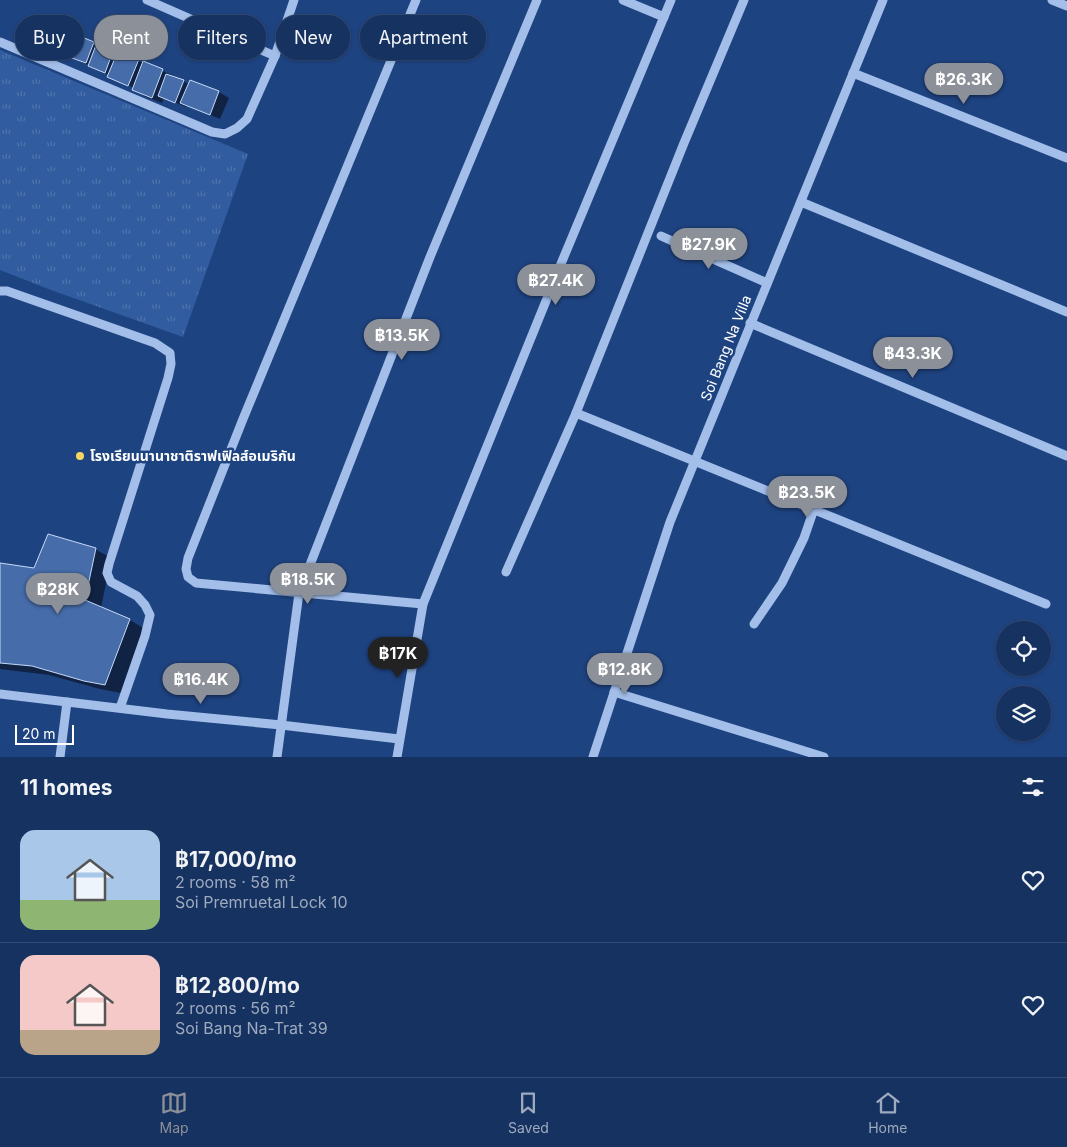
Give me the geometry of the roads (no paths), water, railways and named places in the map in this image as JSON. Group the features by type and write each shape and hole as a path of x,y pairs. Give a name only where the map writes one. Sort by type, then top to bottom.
{"street":[{"path":"147,0 275,56"},
{"path":"0,42 212,132 225,134 237,128 247,119 275,56 294,0"},
{"path":"416,0 243,419 188,558 186,569 188,578 196,583 423,604"},
{"path":"277,757 299,593 430,257 537,0"},
{"path":"623,0 664,17"},
{"path":"397,757 423,604 559,268 671,0"},
{"path":"506,572 576,413 684,143 744,0"},
{"name":"Soi Bang Na Villa","path":"593,757 667,530 882,0"},
{"path":"1052,0 1067,6"},
{"path":"853,73 1067,158"},
{"path":"800,202 1067,312"},
{"path":"661,236 767,283"},
{"path":"0,291 7,291 156,343 170,353 171,364 168,378 107,573 110,582 137,596 145,605 150,615 145,636 120,708"},
{"path":"750,324 1067,456"},
{"path":"576,413 1046,604"},
{"path":"754,624 782,583 804,538 814,509"},
{"path":"614,692 824,757"},
{"path":"0,694 399,739"},
{"path":"60,757 67,702"}],"place":[{"name":"โรงเรียนนานาชาติราฟเฟิลส์อเมริกัน","path":"80,456"}]}
